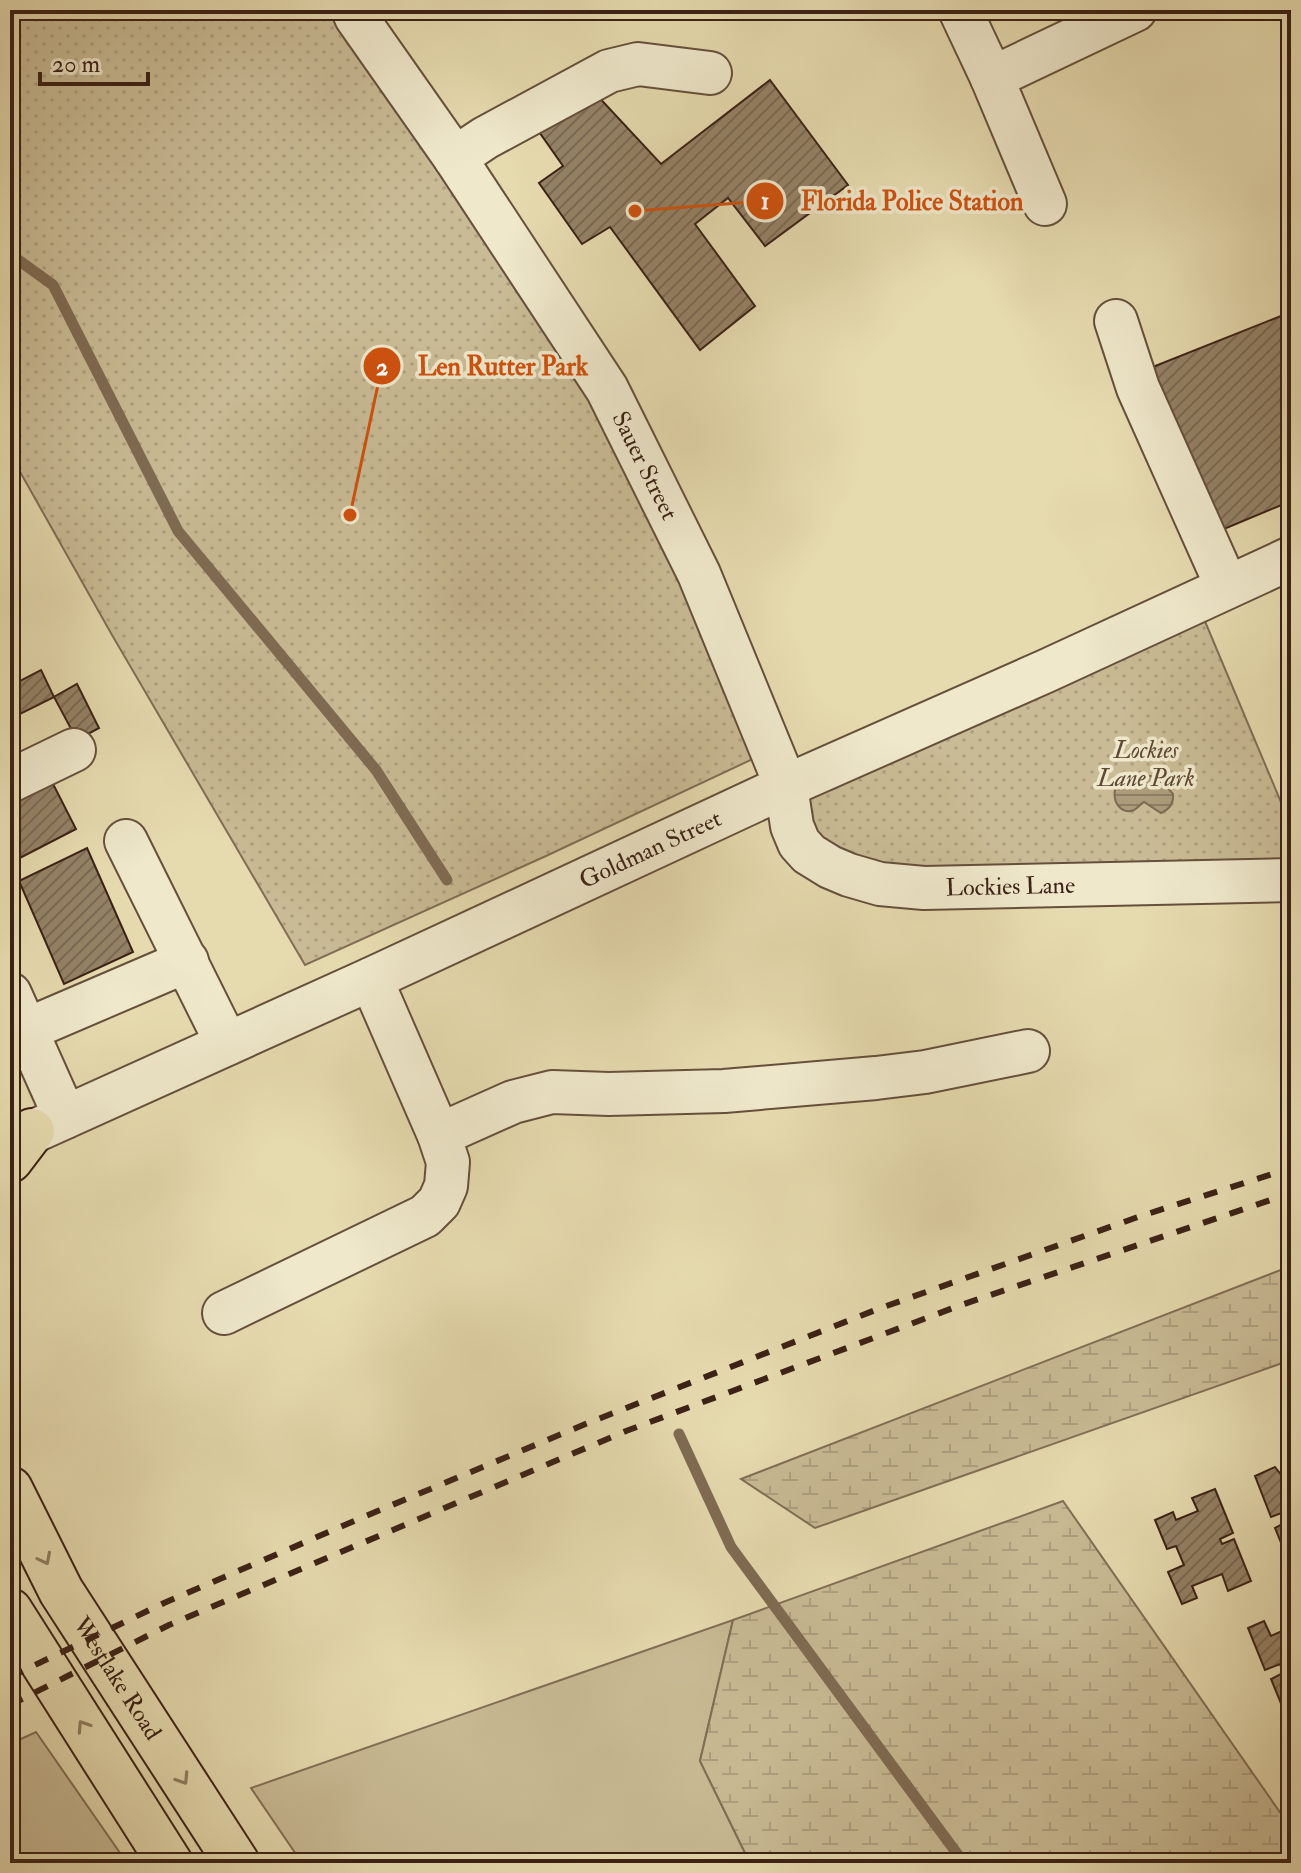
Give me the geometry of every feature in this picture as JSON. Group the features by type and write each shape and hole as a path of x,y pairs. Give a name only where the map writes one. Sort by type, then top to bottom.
{"main road":[{"name":"Westlake Road","path":"10,1489 61,1591 237,1863"},
{"path":"10,1611 170,1863"}],"street":[{"name":"Sauer Street","path":"353,10 607,389 699,574 786,786"},
{"path":"960,10 1045,204"},
{"path":"992,78 1135,10"},
{"path":"455,158 485,138 609,71 638,64 710,73"},
{"path":"1116,321 1138,388 1227,587"},
{"name":"Goldman Street","path":"29,1138 786,786 1291,558"},
{"path":"10,781 74,750"},
{"name":"Lockies Lane","path":"786,786 792,826 799,843 809,854 830,867 880,884 924,888 1291,880"},
{"path":"126,841 227,1044"},
{"path":"29,1138 18,1012 187,961"},
{"path":"224,1313 425,1216 439,1202 446,1186 448,1162 371,979"},
{"path":"439,1135 513,1102 552,1092 724,1091 845,1081 901,1076 1028,1051"}],"green space":[{"path":"10,10 341,10 597,395 687,576 757,757 305,965 10,454"},
{"name":"Lockies Lane Park","path":"1204,619 1291,826 1291,868 930,877 819,846 801,801"},
{"path":"1291,1266 1291,1360 815,1528 741,1479"},
{"path":"1063,1501 1291,1828 1291,1863 750,1863 700,1761 733,1620"},
{"path":"733,1620 700,1761 750,1863 302,1863 251,1788"},
{"path":"36,1732 127,1863 10,1863 10,1744"}],"shaded area":[{"path":"1132,774 1150,776 1164,784 1173,794 1169,808 1161,813 1144,802 1134,810 1122,809 1115,799 1117,785"}],"building":[{"path":"770,80 848,185 765,246 728,198 695,224 755,306 700,350 610,227 582,244 539,183 563,166 535,126 594,92 661,164"},
{"path":"1291,312 1291,501 1224,529 1150,368"},
{"path":"41,670 54,697 10,719 10,686"},
{"path":"77,684 99,728 77,740 54,697"},
{"path":"50,778 76,829 10,863 10,799"},
{"path":"87,848 133,952 64,984 19,881"},
{"path":"1275,1467 1287,1482 1291,1481 1291,1567 1275,1528 1286,1522 1284,1512 1271,1517 1255,1476"},
{"path":"1215,1489 1233,1533 1220,1539 1222,1544 1234,1539 1251,1581 1228,1591 1222,1574 1192,1586 1197,1598 1182,1604 1168,1572 1184,1565 1176,1546 1167,1549 1155,1520 1173,1512 1176,1520 1198,1511 1192,1498"},
{"path":"1264,1621 1271,1636 1291,1627 1291,1716 1287,1718 1271,1679 1283,1673 1280,1664 1265,1670 1248,1628"}],"waterway":[{"path":"10,254 53,285 178,531 376,770 447,880"},
{"path":"679,1434 731,1547 964,1863"}],"railway":[{"path":"10,1677 164,1603 583,1425 878,1309 1138,1217 1291,1168"},
{"path":"10,1705 169,1625 626,1431 961,1305 1291,1193"}],"place":[{"name":"Florida Police Station","path":"635,211"},
{"name":"Len Rutter Park","path":"350,515"}]}
